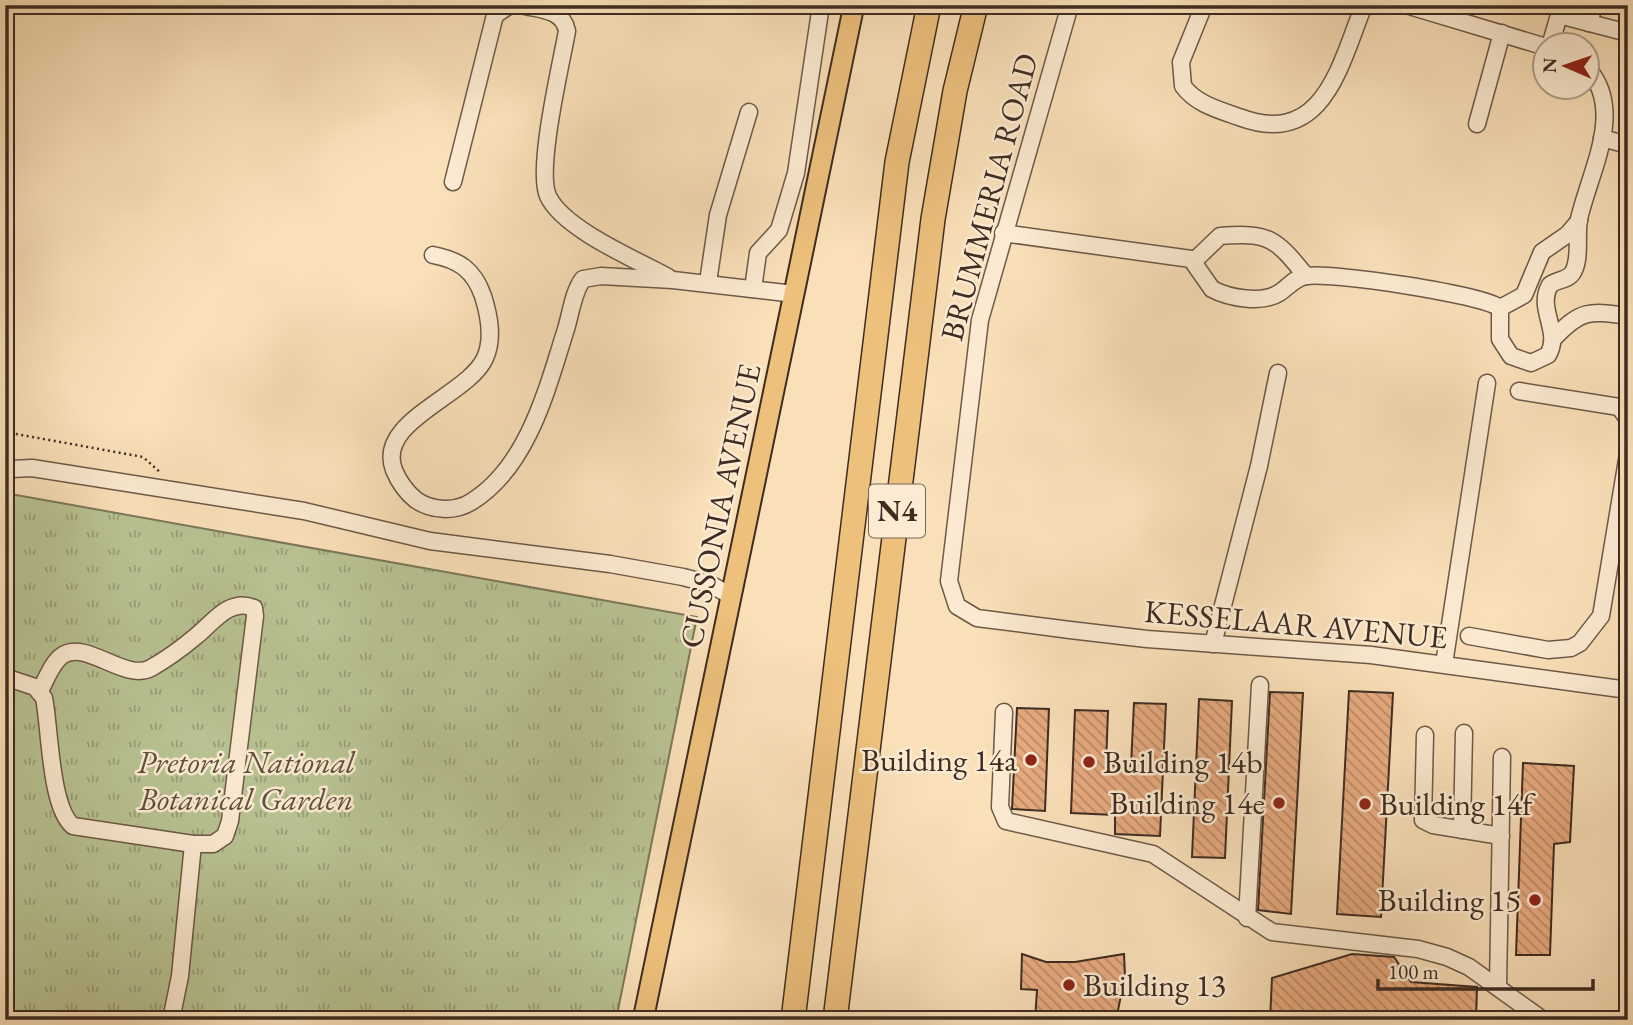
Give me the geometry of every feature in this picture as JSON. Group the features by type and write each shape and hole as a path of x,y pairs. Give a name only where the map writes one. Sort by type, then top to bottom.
{"highway":[{"name":"N4","path":"793,1020 897,162 929,5"},
{"name":"N4","path":"835,1020 933,219 955,92 976,5"}],"main road":[{"name":"CUSSONIA AVENUE","path":"642,1020 855,5"}],"street":[{"path":"453,183 495,15 510,5"},
{"path":"521,5 558,14 565,20 567,31 544,171 548,196 565,217 674,280"},
{"path":"753,289 758,253 779,230 796,173 821,5"},
{"name":"BRUMMERIA ROAD","path":"961,610 953,600 949,587 951,550 978,329 1003,233 1070,5"},
{"path":"1205,5 1180,66 1184,86 1206,105 1264,124 1297,121 1321,102 1331,87 1364,5"},
{"path":"1406,5 1532,41"},
{"path":"1589,23 1594,5"},
{"path":"1553,32 1559,15 1628,33"},
{"path":"1477,124 1502,33"},
{"path":"1500,309 1500,339 1506,351 1515,359 1531,363 1542,360 1554,346 1555,337 1545,301 1547,290 1554,282 1565,279 1573,271 1579,221 1602,138 1602,95"},
{"path":"708,282 718,215 749,112"},
{"path":"1602,138 1628,145"},
{"path":"1500,309 1530,289 1542,252 1568,234 1579,221"},
{"path":"1003,233 1194,261 1212,289 1240,297 1271,297 1306,276 1445,292 1483,299 1500,309"},
{"path":"1194,261 1220,236 1268,239 1284,248 1306,276"},
{"path":"433,255 460,262 474,276 488,313 490,335 485,358 472,376 421,414 393,446 392,465 402,486 418,502 439,508 461,507 482,495 503,475 517,454 536,414 583,279 601,276 708,282 794,294"},
{"path":"1538,264 1543,278 1554,282"},
{"path":"1555,337 1584,313 1628,316"},
{"path":"1213,644 1259,466 1278,373"},
{"path":"1444,664 1487,383"},
{"path":"1519,391 1619,407 1628,419"},
{"path":"1469,636 1548,650 1576,646 1601,616 1628,454"},
{"path":"5,474 12,469 32,468 178,490 345,520 430,541 610,564 683,577 710,584 731,596"},
{"path":"243,605 254,608 230,821 222,840 214,844 193,844 155,836 81,828 67,821 58,796 47,712 40,691 57,660 66,653 81,653 129,669 146,670 196,637 224,611 243,605"},
{"name":"KESSELAAR AVENUE","path":"961,610 982,619 1213,644 1334,651 1628,690"},
{"path":"1544,678 1548,650"},
{"path":"5,677 40,691"},
{"path":"1247,918 1260,685"},
{"path":"1004,712 1000,807 1006,821 1153,854 1247,918 1283,935 1428,952 1469,967 1543,1020"},
{"path":"1462,830 1464,733"},
{"path":"1425,735 1422,817 1428,824 1501,836"},
{"path":"1498,987 1502,757"},
{"path":"171,1020 180,976 193,844"}],"path":[{"path":"5,432 143,457 178,490"}],"green space":[{"name":"Pretoria National Botanical Garden","path":"5,493 697,617 616,1020 5,1020"}],"building":[{"name":"Building 14f","path":"1349,691 1393,693 1381,917 1337,914"},
{"name":"Building 14e","path":"1270,692 1303,693 1291,914 1258,910"},
{"path":"1199,699 1232,701 1225,858 1192,857"},
{"path":"1134,703 1166,704 1160,836 1115,834 1115,815 1071,813 1075,710 1108,711 1106,765 1131,766"},
{"name":"Building 14a","path":"1017,708 1049,709 1045,811 1012,809"},
{"name":"Building 15","path":"1523,763 1574,766 1570,842 1554,844 1550,955 1516,955"},
{"name":"Building 13","path":"1022,954 1046,962 1075,962 1124,954 1125,976 1116,1020 1035,1020 1037,990 1021,989"},
{"path":"1352,954 1394,957 1411,982 1477,987 1476,1020 1270,1020 1272,978"}],"place":[{"name":"Building 14a","path":"1031,760"},
{"name":"Building 14b","path":"1089,762"},
{"name":"Building 14e","path":"1279,803"},
{"name":"Building 14f","path":"1365,804"},
{"name":"Building 15","path":"1535,900"},
{"name":"Building 13","path":"1069,985"}]}
